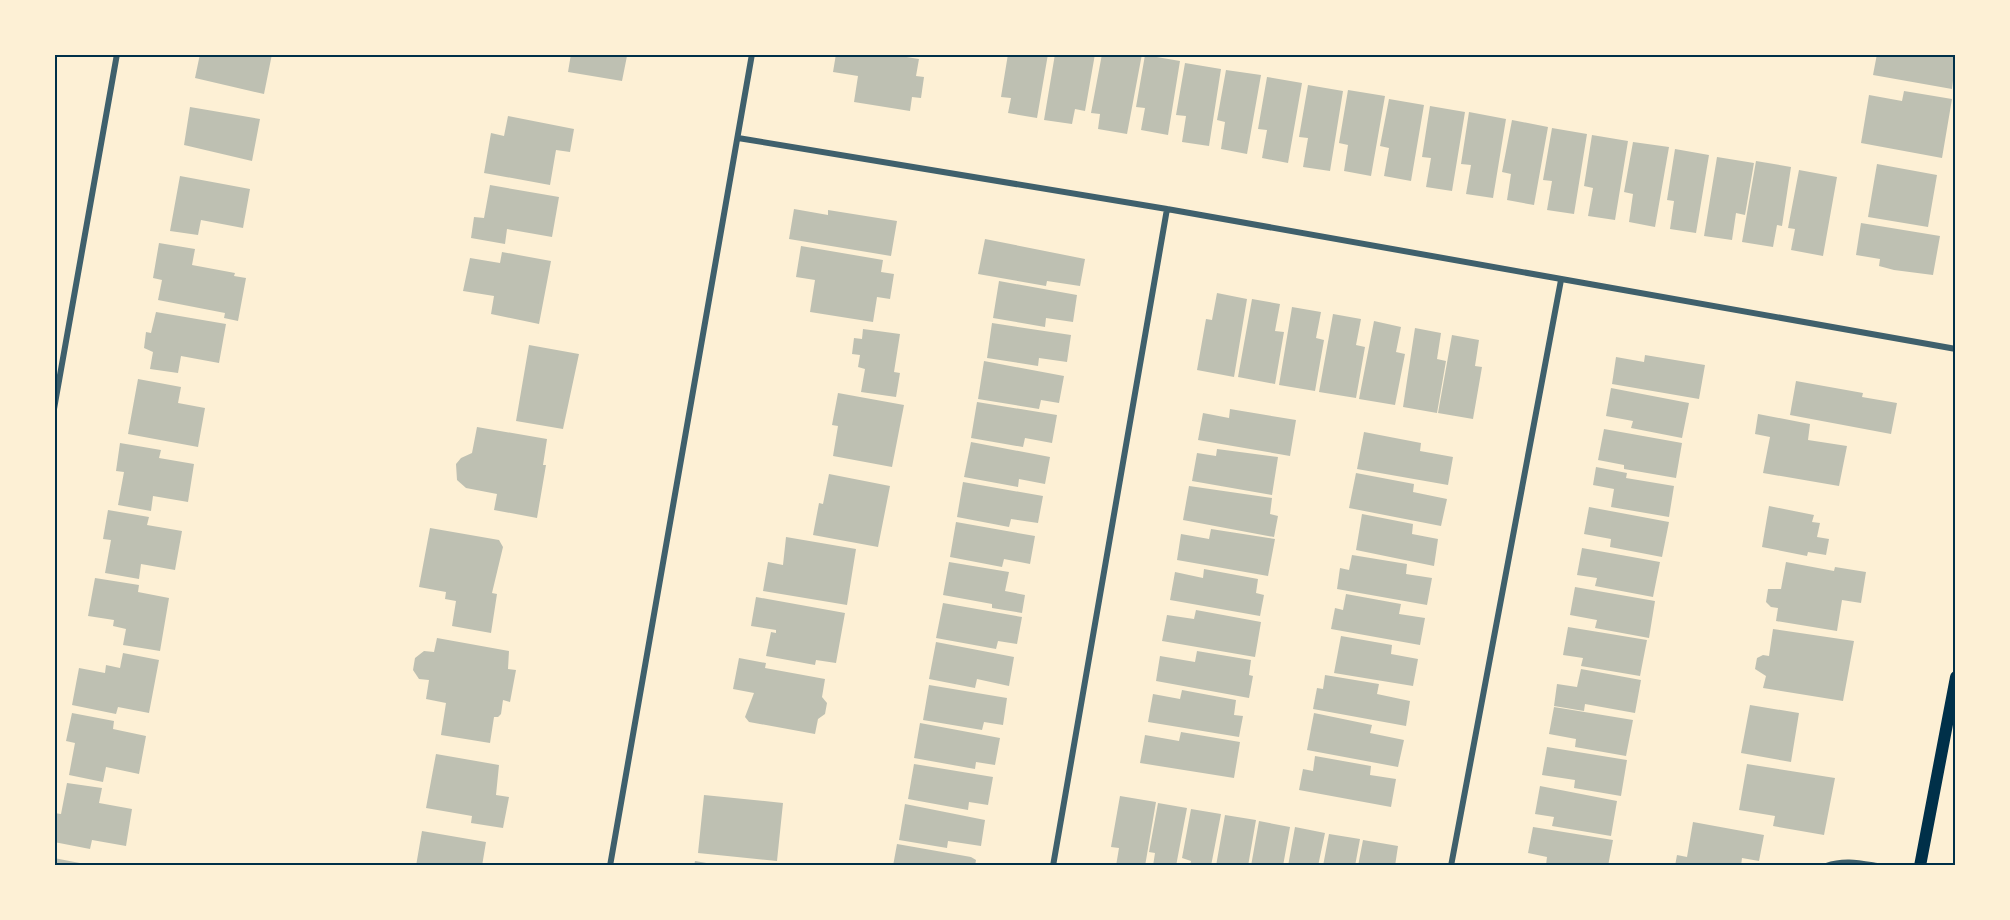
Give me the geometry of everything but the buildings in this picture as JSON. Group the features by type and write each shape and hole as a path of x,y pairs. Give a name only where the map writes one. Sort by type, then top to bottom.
{"main road":[{"path":"1920,866 1956,678"}],"street":[{"path":"54,409 117,54"},
{"path":"610,866 752,54"},
{"path":"738,138 1167,209 1956,349"},
{"path":"1053,866 1167,209"},
{"path":"1451,866 1562,280"},
{"path":"1826,866 1839,862 1856,861 1877,866"}]}
